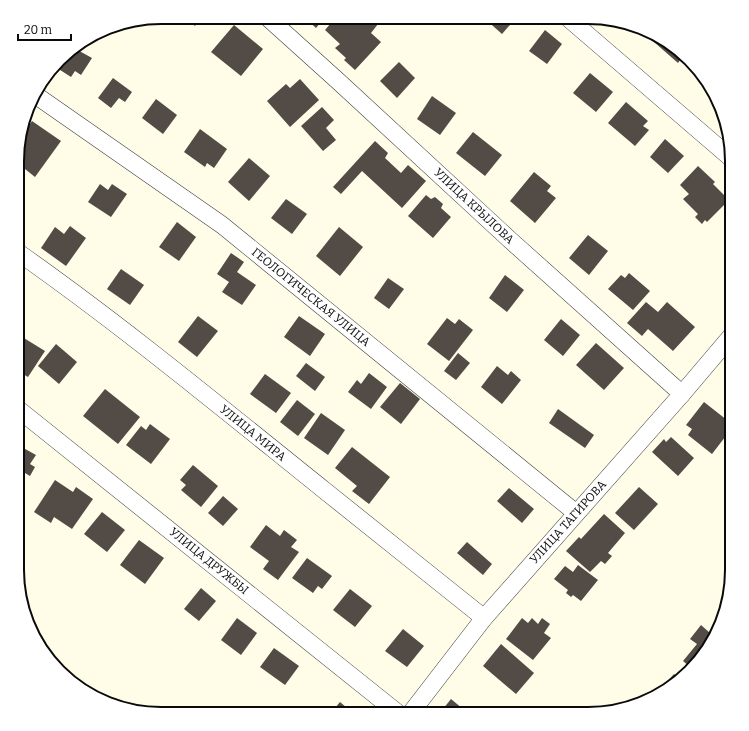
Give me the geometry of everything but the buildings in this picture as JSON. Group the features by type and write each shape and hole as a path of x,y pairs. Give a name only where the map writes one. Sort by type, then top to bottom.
{"street":[{"name":"УЛИЦА КРЫЛОВА","path":"275,24 509,239 682,394"},
{"path":"575,24 725,153"},
{"name":"ГЕОЛОГИЧЕСКАЯ УЛИЦА","path":"39,98 222,224 576,513"},
{"name":"УЛИЦА МИРА","path":"24,256 68,287 168,364 484,618"},
{"name":"УЛИЦА ТАГИРОВА","path":"415,707 484,618 725,343"},
{"name":"УЛИЦА ДРУЖБЫ","path":"24,414 390,707"}]}
